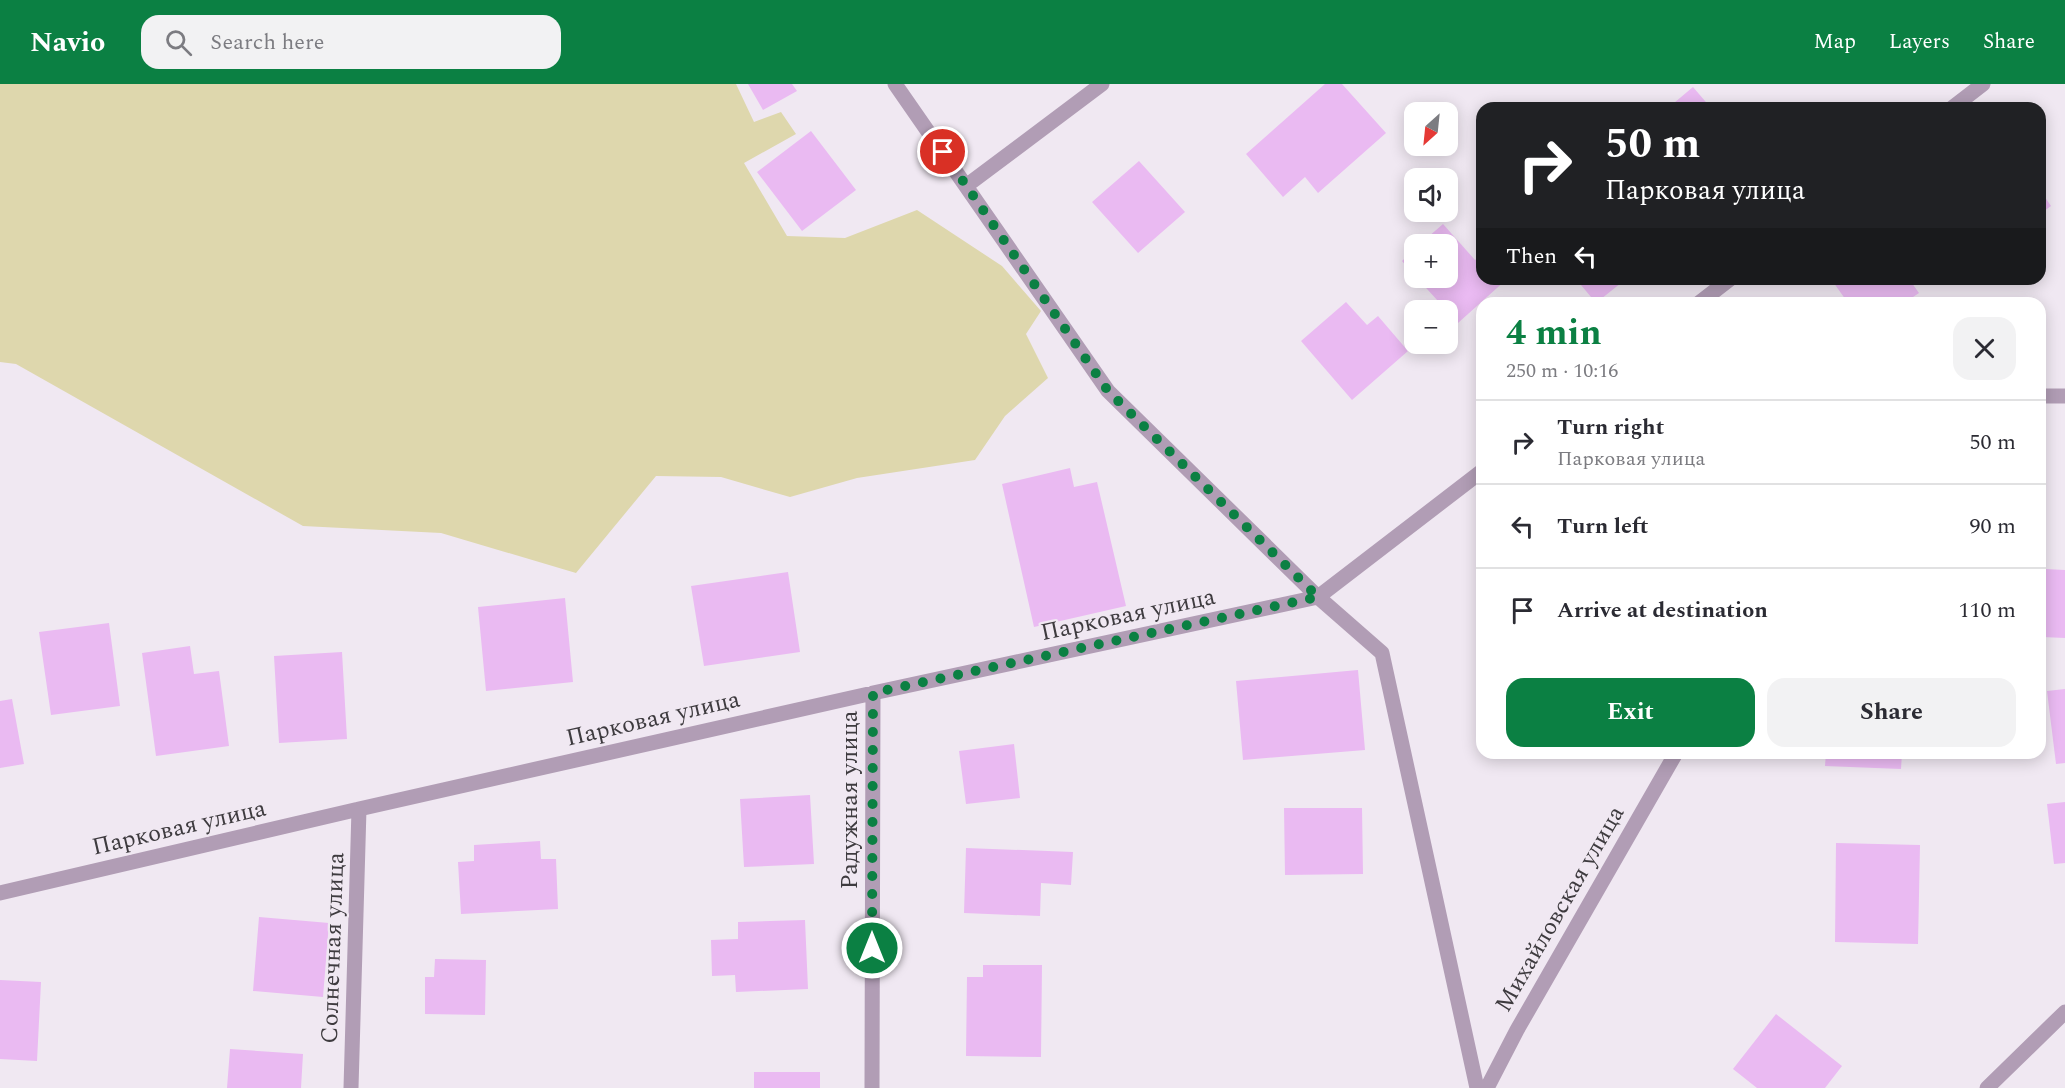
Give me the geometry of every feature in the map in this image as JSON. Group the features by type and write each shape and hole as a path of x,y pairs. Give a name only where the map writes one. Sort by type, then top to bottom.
{"street":[{"path":"895,84 1108,391 1318,597 1382,654 1477,1088"},
{"path":"966,186 1102,84"},
{"path":"1960,102 1983,84"},
{"path":"1707,297 1722,285"},
{"path":"2046,396 2065,396"},
{"path":"1318,597 1476,476"},
{"name":"Парковая улица","path":"0,893 873,693 1318,597"},
{"name":"Радужная улица","path":"872,1088 873,693"},
{"name":"Михайловская улица","path":"1487,1088 1517,1030 1673,759"},
{"name":"Солнечная улица","path":"351,1088 359,809"},
{"path":"1987,1088 2065,1012"}],"shaded area":[{"path":"0,84 736,84 754,122 781,112 796,134 744,163 787,236 845,238 917,210 1002,266 1041,311 1026,334 1048,378 1005,416 975,460 857,478 790,497 721,477 656,476 576,573 441,533 303,526 16,364 0,362"}],"building":[{"path":"748,84 792,84 797,91 763,110"},
{"path":"1325,84 1342,84 1386,133 1318,193 1305,177 1283,197 1246,154"},
{"path":"1693,87 1706,102 1675,102"},
{"path":"811,131 856,190 802,231 757,172"},
{"path":"1139,161 1185,212 1138,253 1092,202"},
{"path":"2046,199 2051,206 2046,210"},
{"path":"1443,224 1452,234 1432,234"},
{"path":"1458,241 1476,259 1476,285 1500,285 1487,297 1476,297 1476,307 1458,323 1458,300 1437,300 1426,288 1458,288"},
{"path":"1581,285 1618,285 1604,297 1591,297"},
{"path":"1835,285 1913,285 1919,293 1913,297 1844,297"},
{"path":"1346,302 1367,325 1378,316 1404,346 1405,354 1352,400 1301,341"},
{"path":"1070,468 1074,487 1097,482 1126,606 1034,627 1002,484"},
{"path":"2046,569 2065,570 2065,638 2046,637"},
{"path":"788,572 800,652 704,666 691,586"},
{"path":"565,598 573,682 486,691 478,607"},
{"path":"109,623 120,706 51,715 39,632"},
{"path":"190,646 194,674 219,671 229,746 156,756 142,653"},
{"path":"342,652 347,739 279,743 274,656"},
{"path":"1358,670 1365,750 1243,760 1236,681"},
{"path":"2065,689 2065,763 2056,764 2047,691"},
{"path":"12,699 24,764 0,768 0,701"},
{"path":"1014,744 1020,798 966,804 959,751"},
{"path":"1826,759 1902,759 1901,769 1825,766"},
{"path":"810,795 814,864 744,867 740,799"},
{"path":"2065,802 2065,863 2054,864 2047,804"},
{"path":"1284,808 1362,808 1363,874 1285,875"},
{"path":"540,841 541,859 556,859 558,909 461,914 458,862 474,861 474,845"},
{"path":"1836,843 1920,845 1918,944 1835,942"},
{"path":"966,848 1073,852 1071,885 1041,883 1040,916 964,913"},
{"path":"259,917 329,923 323,997 253,991"},
{"path":"805,920 808,989 736,992 735,975 712,976 711,940 738,939 738,922"},
{"path":"435,959 486,960 485,1015 425,1014 425,977 434,977"},
{"path":"983,965 1042,965 1041,1057 966,1056 967,977 983,977"},
{"path":"0,980 41,982 37,1061 0,1059"},
{"path":"1776,1014 1842,1066 1825,1088 1757,1088 1733,1069"},
{"path":"230,1049 303,1054 301,1088 227,1088"},
{"path":"754,1072 820,1072 820,1088 754,1088"}],"route":[{"path":"872,948 873,693 1318,597 1108,391 943,152"}]}
